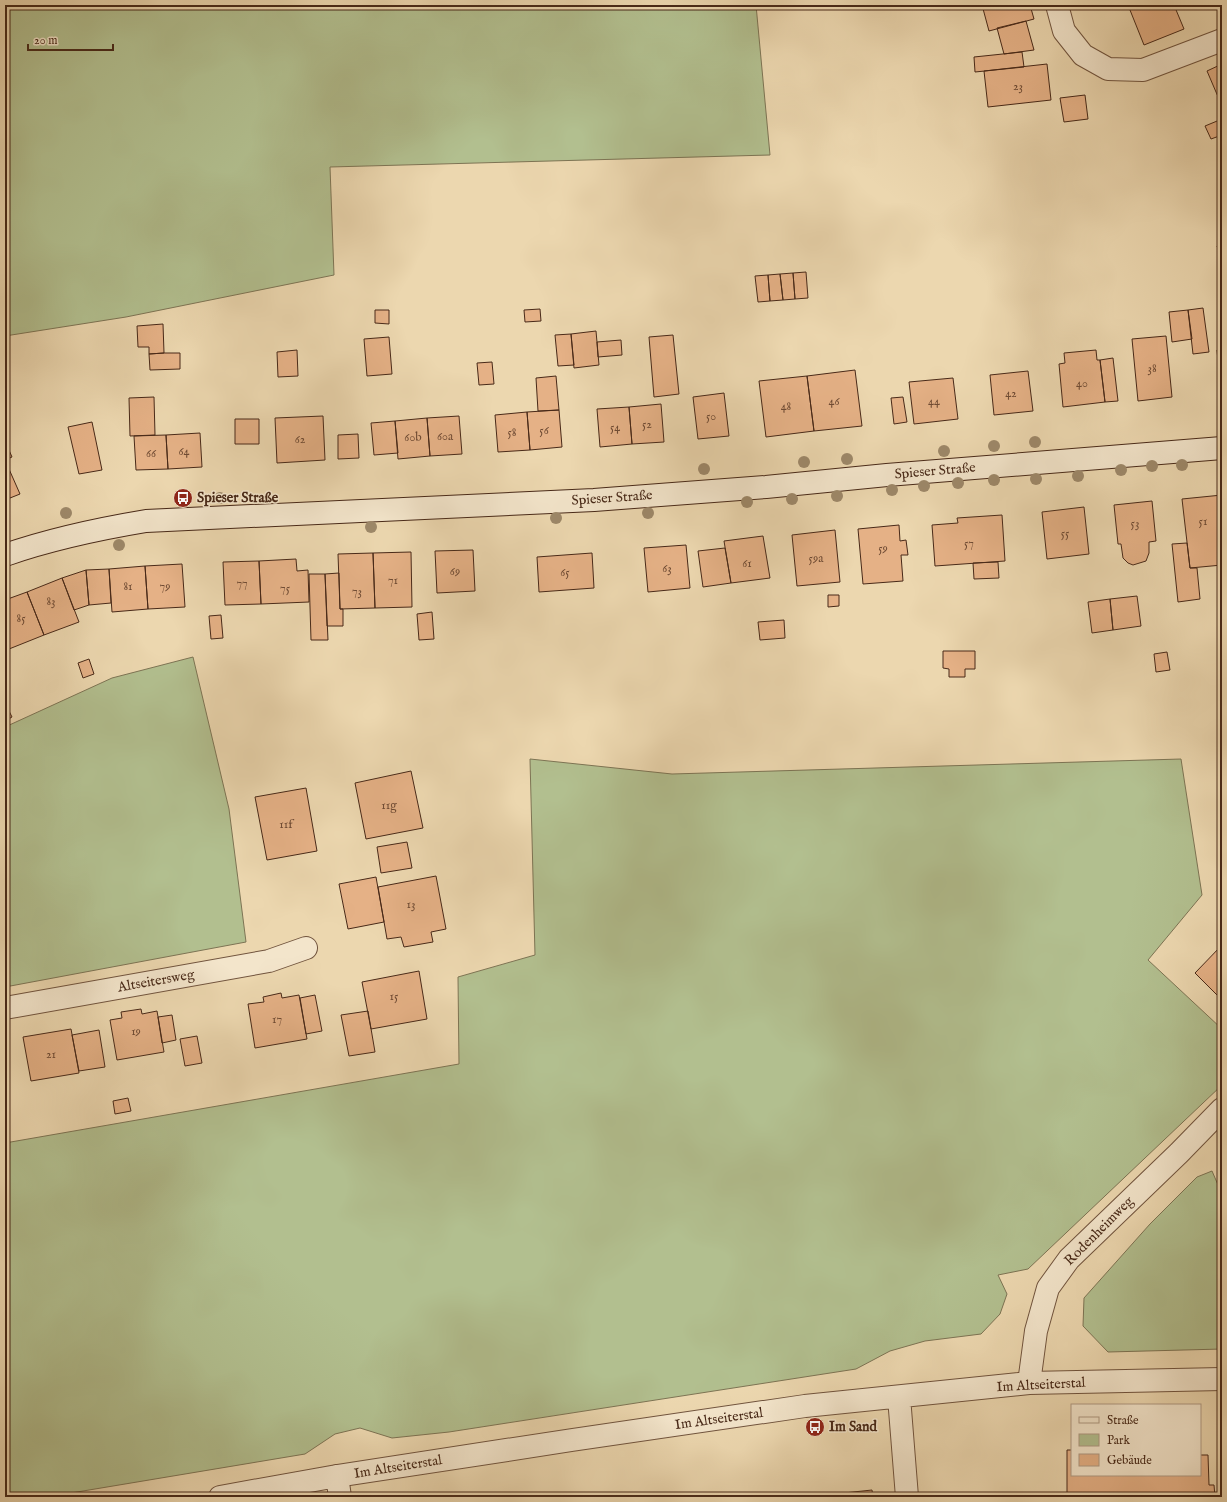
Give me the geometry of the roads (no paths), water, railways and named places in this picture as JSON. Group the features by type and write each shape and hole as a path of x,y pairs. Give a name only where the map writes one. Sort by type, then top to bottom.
{"street":[{"path":"1057,5 1064,30 1083,55 1108,69 1143,70 1222,40"},
{"name":"Spieser Straße","path":"5,556 50,541 91,530 146,520 594,500 766,487 902,473 1222,448"},
{"name":"Altseitersweg","path":"5,1008 269,961 306,948"},
{"name":"Rodenheimweg","path":"1029,1383 1036,1331 1048,1288 1069,1259 1179,1153 1222,1109"},
{"name":"Im Altseiterstal","path":"220,1497 339,1487 572,1440 804,1406 1029,1383 1222,1379"},
{"path":"899,1397 907,1497"}],"place":[{"name":"Spieser Straße","path":"183,498"},
{"name":"Im Sand","path":"815,1427"}]}
